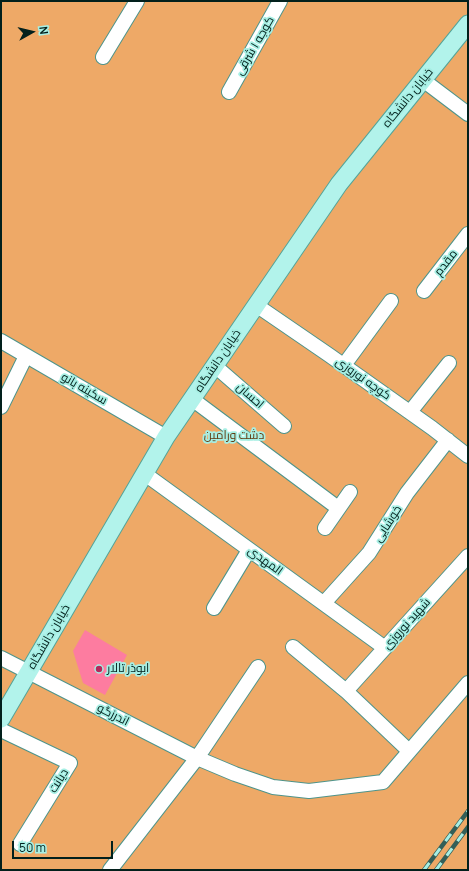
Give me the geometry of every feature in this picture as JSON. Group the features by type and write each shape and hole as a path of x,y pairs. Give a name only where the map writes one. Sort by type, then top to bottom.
{"main road":[{"name":"خیابان دانشگاه","path":"1,719 166,437 338,184 468,24"}],"street":[{"path":"103,58 137,1"},
{"name":"کوجه ۱ شرقی","path":"229,92 280,1"},
{"path":"423,80 468,114"},
{"name":"مقدم","path":"424,291 468,234"},
{"path":"344,366 391,300"},
{"name":"کوچه نوروزی","path":"256,305 410,412 468,456"},
{"name":"سکینه بانو","path":"1,341 166,437"},
{"path":"1,407 26,356"},
{"path":"410,412 449,363"},
{"name":"احسان","path":"215,366 284,426"},
{"path":"192,399 338,508"},
{"name":"خوشایی","path":"324,603 369,553 407,493 448,440"},
{"name":"المهدی","path":"145,474 385,648"},
{"path":"325,528 350,492"},
{"path":"214,608 250,550"},
{"name":"شهید نوروزی","path":"346,691 468,556"},
{"path":"293,647 346,691 410,751"},
{"name":"اندرزگو","path":"1,658 197,758 235,774 273,787 308,791 383,782 468,683"},
{"path":"110,870 197,758 258,667"},
{"name":"دیانت","path":"1,730 70,763 20,844"}],"green space":[{"name":"دشت ورامین","path":"1,1 468,1 468,870 1,870"}],"building":[{"name":"ابوذر تالار","path":"85,630 127,655 105,695 83,683 73,651"}],"railway":[{"path":"424,870 468,811"},
{"path":"436,870 468,827"}],"place":[{"name":"ابوذر تالار","path":"99,669"}]}
